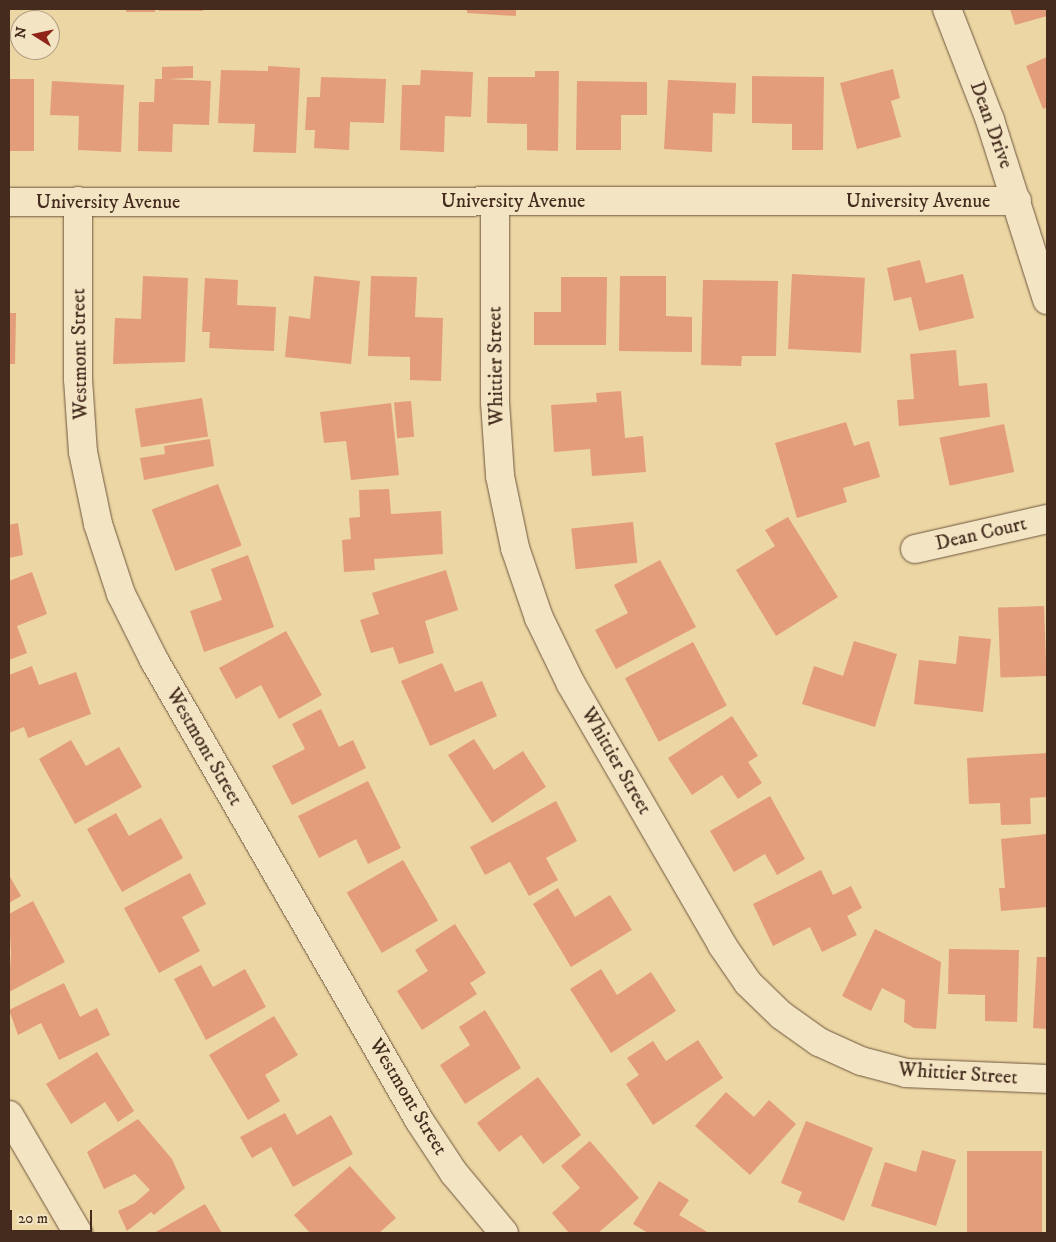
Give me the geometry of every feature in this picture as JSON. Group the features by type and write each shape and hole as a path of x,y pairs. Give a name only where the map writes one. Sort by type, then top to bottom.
{"street":[{"name":"Dean Drive","path":"947,9 990,120 1047,300"},
{"name":"Westmont Street","path":"78,201 78,379 83,452 98,524 121,594 154,660 420,1120 492,1230"},
{"name":"Whittier Street","path":"495,201 495,402 500,476 515,548 539,618 571,684 722,945 748,983 781,1015 819,1042 861,1062 906,1073 1047,1079"},
{"name":"University Avenue","path":"9,202 1017,201"},
{"name":"Dean Court","path":"915,549 1047,518"},
{"path":"9,1115 78,1233"}],"building":[{"path":"126,9 155,9 155,12 126,12"},
{"path":"159,9 203,9 203,11 159,11"},
{"path":"467,9 516,9 516,16 467,13"},
{"path":"1010,9 1047,9 1047,16 1015,25"},
{"path":"1047,57 1047,107 1043,109 1026,66"},
{"path":"193,66 193,78 168,79 211,81 209,125 173,124 172,152 138,151 139,102 154,102 155,79 162,79 162,67"},
{"path":"268,66 300,68 296,153 253,152 255,124 218,123 221,70 268,71"},
{"path":"893,69 900,98 891,101 901,137 857,149 840,83"},
{"path":"421,70 473,72 471,117 445,116 444,152 400,150 402,85 420,85"},
{"path":"535,71 559,71 558,151 527,150 527,124 487,123 488,77 535,77"},
{"path":"752,76 824,77 823,150 792,150 792,124 752,123"},
{"path":"321,77 386,79 384,123 350,122 349,150 314,148 315,130 305,130 307,97 320,97"},
{"path":"9,79 34,79 34,151 9,151"},
{"path":"668,80 736,83 735,114 713,113 712,152 664,149"},
{"path":"52,81 124,85 121,152 78,150 79,116 50,115"},
{"path":"577,81 647,82 647,115 621,115 621,150 576,150"},
{"path":"920,260 926,283 963,274 974,318 919,331 911,297 894,301 887,268"},
{"path":"792,274 865,278 861,353 788,349"},
{"path":"143,276 188,278 185,362 113,364 115,318 141,319"},
{"path":"314,276 360,281 351,364 285,357 289,316 310,319"},
{"path":"371,276 417,277 415,317 443,318 441,381 410,380 410,357 368,356"},
{"path":"620,276 666,276 666,316 692,317 692,352 619,351"},
{"path":"561,277 607,277 606,345 534,345 534,312 561,312"},
{"path":"205,278 238,280 237,305 276,307 274,351 209,348 210,332 202,332"},
{"path":"703,280 778,281 776,356 742,356 741,366 701,365"},
{"path":"9,313 16,313 15,364 9,364"},
{"path":"956,350 959,386 987,383 990,417 899,426 897,400 914,399 910,354"},
{"path":"621,391 625,438 643,436 646,472 592,476 590,449 554,452 551,405 597,402 596,393"},
{"path":"202,398 208,437 141,447 135,409"},
{"path":"411,401 414,437 397,438 394,402"},
{"path":"391,403 399,475 351,480 346,441 324,443 320,412"},
{"path":"846,422 854,446 869,441 880,477 843,488 847,502 797,518 775,443"},
{"path":"1004,424 1014,472 950,486 939,438"},
{"path":"210,439 214,466 144,480 140,458 165,454 164,446"},
{"path":"218,484 242,546 175,571 152,509"},
{"path":"389,489 391,514 441,511 443,554 374,559 375,570 344,572 342,540 351,539 349,518 360,517 359,490"},
{"path":"788,517 838,597 776,636 736,570 775,546 765,530"},
{"path":"633,522 637,563 576,569 571,528"},
{"path":"18,523 23,555 9,558 9,525"},
{"path":"248,555 274,627 204,652 190,611 222,600 211,569"},
{"path":"660,560 696,627 616,669 595,630 628,613 614,585"},
{"path":"446,570 458,610 425,621 434,653 399,664 393,647 371,653 360,620 379,614 372,593"},
{"path":"32,572 47,614 17,626 27,653 9,660 9,581"},
{"path":"1044,606 1046,676 1000,678 998,608"},
{"path":"286,631 322,695 279,719 261,685 236,699 219,668"},
{"path":"959,636 991,639 983,712 914,704 919,660 956,664"},
{"path":"854,641 897,654 875,727 802,704 814,666 843,676"},
{"path":"693,642 727,706 659,742 625,678"},
{"path":"442,663 455,692 482,681 497,716 430,746 401,681"},
{"path":"32,666 39,685 76,672 91,714 28,738 24,727 9,733 9,675"},
{"path":"321,709 339,747 353,740 366,768 292,805 272,766 305,749 292,724"},
{"path":"732,716 758,756 748,762 762,783 738,799 722,775 692,795 668,758"},
{"path":"474,739 494,770 523,751 546,787 492,823 448,755"},
{"path":"71,740 86,766 119,747 142,787 75,824 39,759"},
{"path":"1047,753 1047,797 1030,798 1031,824 1001,825 1000,803 969,804 967,758"},
{"path":"368,781 401,848 368,864 356,839 319,858 298,816"},
{"path":"770,796 805,859 777,875 765,854 734,872 710,831"},
{"path":"556,801 577,841 546,858 558,880 529,896 510,862 485,875 470,847"},
{"path":"116,813 129,836 161,818 183,858 122,892 87,829"},
{"path":"1046,834 1047,907 1001,911 999,888 1005,888 1001,839"},
{"path":"403,860 438,921 382,953 347,892"},
{"path":"821,870 833,895 851,886 862,908 847,916 857,935 822,952 810,927 773,946 753,904"},
{"path":"190,873 206,904 182,917 200,951 159,973 124,908"},
{"path":"9,875 21,896 9,903"},
{"path":"558,888 575,917 610,895 632,930 571,967 533,904"},
{"path":"33,901 65,962 9,992 11,953 9,914"},
{"path":"455,924 486,973 470,983 477,994 422,1030 397,991 428,971 415,950"},
{"path":"875,929 941,962 936,1029 914,1028 904,1022 905,1000 882,988 871,1011 842,996"},
{"path":"949,949 1019,950 1017,1022 985,1021 985,995 948,994"},
{"path":"1037,957 1047,957 1047,1029 1033,1028"},
{"path":"201,965 213,987 245,969 266,1007 206,1040 174,979"},
{"path":"601,969 617,995 651,972 676,1011 611,1053 570,989"},
{"path":"64,983 80,1017 97,1008 110,1035 59,1060 41,1023 18,1035 9,1010"},
{"path":"485,1010 521,1068 465,1104 440,1065 470,1045 459,1027"},
{"path":"274,1016 298,1055 265,1075 280,1101 248,1120 209,1055"},
{"path":"698,1040 723,1078 653,1125 626,1084 639,1075 627,1058 653,1041 666,1061"},
{"path":"97,1052 134,1111 118,1122 105,1102 71,1124 46,1084"},
{"path":"538,1077 581,1135 543,1164 521,1135 499,1152 477,1123"},
{"path":"726,1092 754,1117 769,1100 796,1124 750,1175 695,1126"},
{"path":"285,1113 297,1135 331,1115 353,1154 293,1187 271,1147 252,1158 240,1137"},
{"path":"138,1119 172,1159 185,1188 154,1215 151,1212 127,1231 118,1211 135,1203 150,1190 135,1174 104,1189 87,1152"},
{"path":"806,1121 873,1148 844,1221 798,1202 802,1192 781,1183"},
{"path":"590,1141 639,1198 598,1233 569,1233 552,1213 580,1188 561,1166"},
{"path":"922,1150 956,1160 936,1226 871,1206 885,1162 916,1172"},
{"path":"967,1151 1042,1151 1042,1233 967,1233"},
{"path":"350,1166 396,1218 379,1233 310,1233 294,1215"},
{"path":"659,1181 689,1200 679,1215 709,1233 648,1233 633,1224"},
{"path":"205,1204 222,1233 154,1233"}]}
